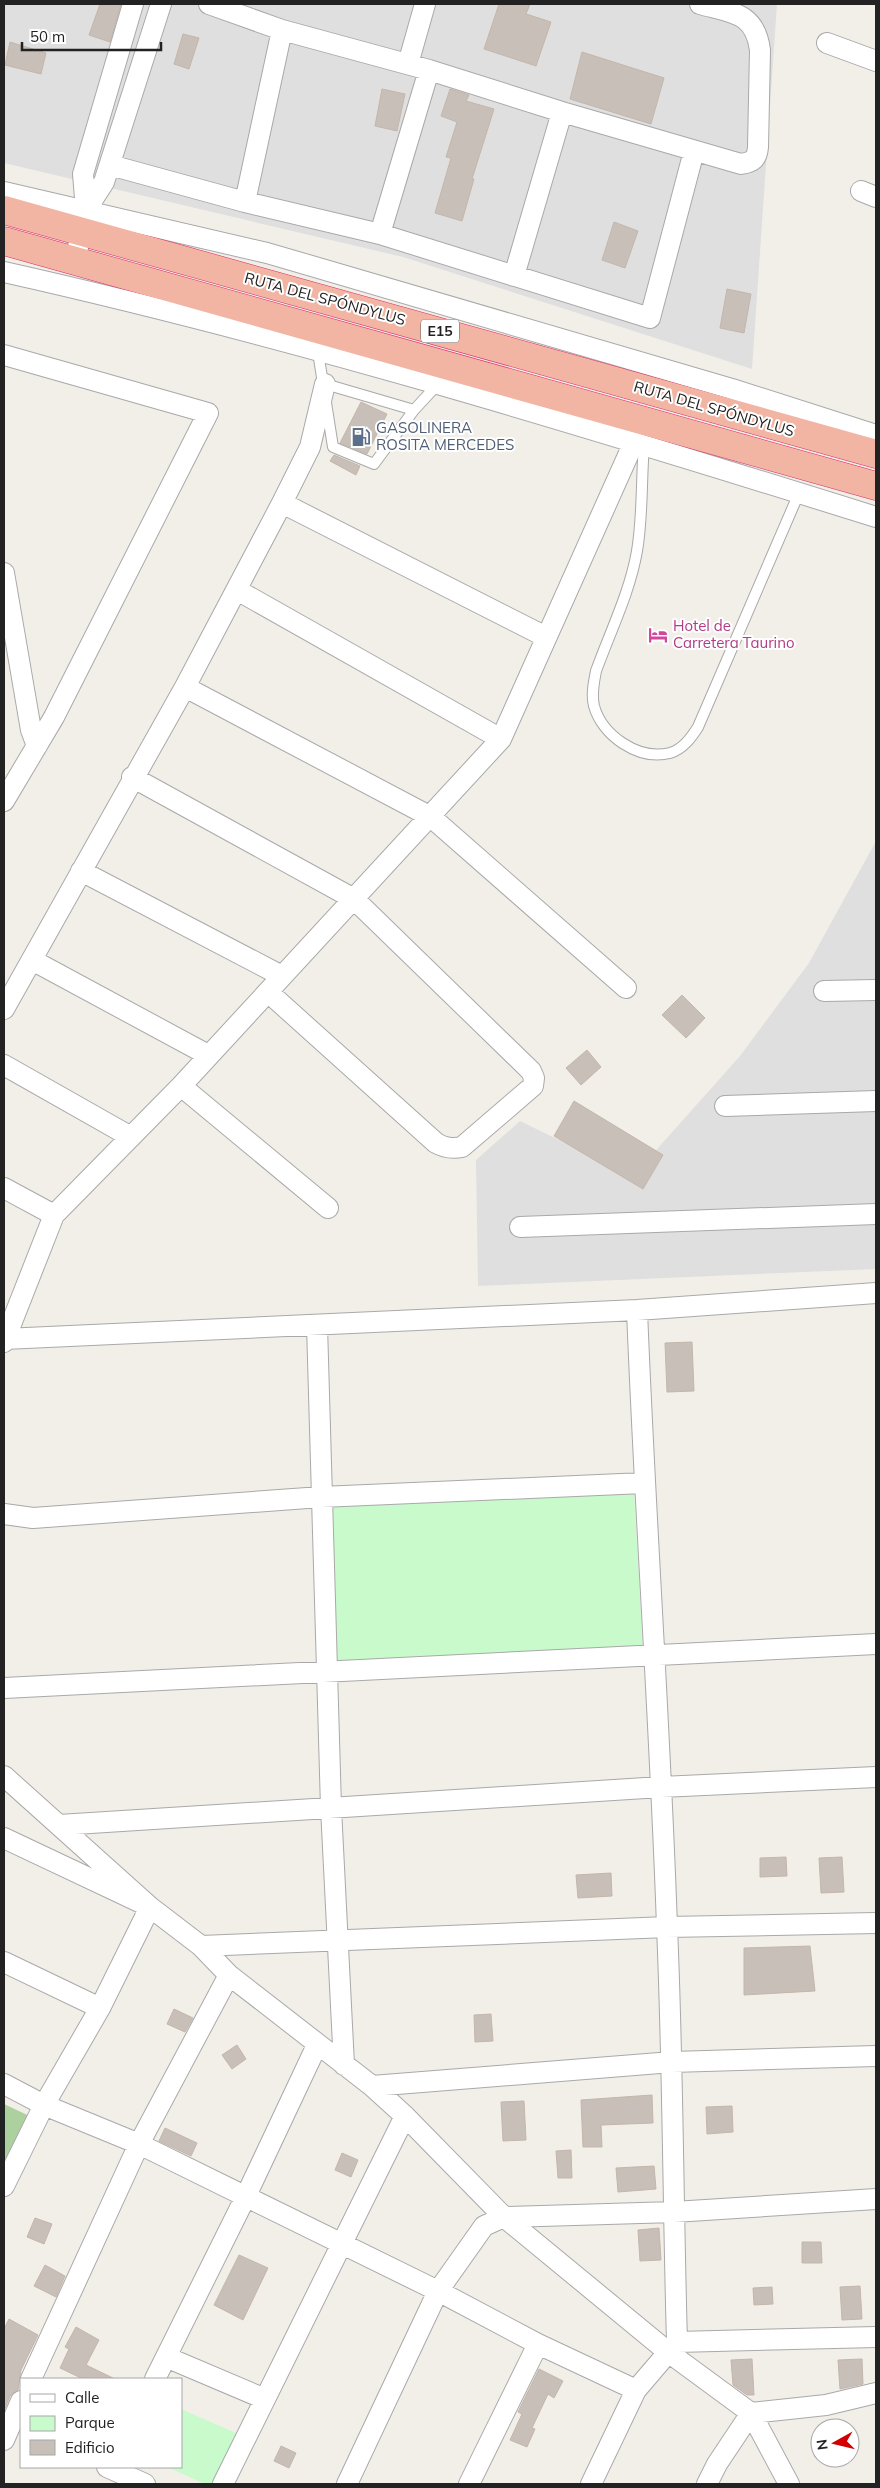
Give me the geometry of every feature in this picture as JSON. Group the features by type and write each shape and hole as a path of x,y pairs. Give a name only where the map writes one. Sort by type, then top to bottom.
{"highway":[{"name":"RUTA DEL SPÓNDYLUS","path":"4,210 84,220 454,335 876,454"},
{"name":"RUTA DEL SPÓNDYLUS","path":"4,241 75,261 441,374 876,486"}],"street":[{"path":"75,261 84,220 83,174 133,4"},
{"path":"84,220 104,182 161,4"},
{"path":"209,4 282,30 429,70 562,112 741,164 754,160 758,147 760,50 756,32 754,27 744,18 700,4"},
{"path":"408,64 425,4"},
{"path":"245,202 282,30"},
{"path":"827,43 876,61"},
{"path":"380,234 429,70"},
{"path":"514,276 562,112"},
{"path":"110,165 245,202 380,234 650,318 694,151"},
{"path":"4,192 84,220 267,253 714,383 876,435"},
{"path":"4,272 80,289 318,352 441,374 639,443 876,517"},
{"path":"441,374 454,335"},
{"path":"4,356 208,413 54,717 4,801"},
{"path":"4,1009 237,590 282,503 310,447 324,384"},
{"path":"639,443 546,637 501,739 181,1086 54,1215 4,1340 637,1310 876,1293"},
{"path":"282,503 546,637"},
{"path":"4,573 6,595 31,730 38,746"},
{"path":"237,590 501,739"},
{"path":"184,686 431,817 626,988"},
{"path":"132,777 354,899 531,1071 534,1078 533,1086 528,1093 462,1147 453,1149 444,1147 436,1143 268,992"},
{"path":"81,870 282,976"},
{"path":"32,960 208,1055"},
{"path":"824,991 876,990"},
{"path":"4,1065 131,1137"},
{"path":"181,1086 328,1208"},
{"path":"725,1106 876,1101"},
{"path":"4,1188 54,1215"},
{"path":"520,1226 876,1214"},
{"path":"591,2484 636,2390 672,2347 674,2212 672,2062 656,1655 644,1484 637,1310"},
{"path":"317,1325 331,1808 344,2065"},
{"path":"4,1514 33,1518 321,1497 644,1484"},
{"path":"4,1688 327,1670 876,1644"},
{"path":"4,1776 150,1907 201,1946 228,1975 372,2086 405,2116 504,2217 672,2347 750,2413 790,2484"},
{"path":"59,1826 661,1787 876,1777"},
{"path":"4,1838 150,1907"},
{"path":"4,2186 44,2105 100,2008 150,1907"},
{"path":"201,1946 667,1927 876,1923"},
{"path":"4,1962 100,2008"},
{"path":"31,2378 139,2144 228,1975"},
{"path":"156,2378 245,2198 317,2045"},
{"path":"372,2086 672,2062 876,2056"},
{"path":"4,2084 44,2105 139,2144 245,2198 438,2291 538,2344 636,2390"},
{"path":"222,2484 405,2116"},
{"path":"347,2484 438,2291 484,2226 504,2217 674,2212 876,2199"},
{"path":"672,2347 876,2337"},
{"path":"469,2484 538,2344"},
{"path":"166,2357 265,2399"},
{"path":"750,2413 826,2405 876,2393"},
{"path":"10,2429 20,2404"},
{"path":"707,2484 716,2464 750,2413"},
{"path":"108,2472 145,2484"}],"lane":[{"path":"318,352 333,447 374,464 441,374"},
{"path":"324,384 414,410"},
{"path":"639,443 641,519 637,553 596,671 593,690 594,706 604,727 630,748 649,753 670,753 688,742 698,727 799,493"}],"shaded area":[{"path":"4,4 777,4 752,369 403,257 4,163"},
{"path":"876,841 876,1269 478,1286 476,1160 520,1121 633,1176 740,1056 809,963"}],"green space":[{"path":"634,1492 643,1652 409,1662 332,1660 329,1504"},
{"path":"4,2104 38,2120 4,2184"},
{"path":"182,2409 236,2433 213,2484 205,2484 169,2468 182,2468"}],"building":[{"path":"100,4 121,4 110,42 89,35"},
{"path":"499,4 530,4 526,14 551,22 536,66 484,49"},
{"path":"183,34 199,38 189,69 174,64"},
{"path":"10,42 46,53 41,74 5,65"},
{"path":"582,52 664,78 651,124 570,99"},
{"path":"382,89 405,94 397,131 375,126"},
{"path":"450,89 469,95 466,101 494,109 472,179 474,179 462,221 435,213 451,158 446,157 457,122 441,116"},
{"path":"614,222 638,231 625,268 602,260"},
{"path":"727,289 751,294 744,333 720,328"},
{"path":"361,402 387,414 367,454 340,443"},
{"path":"334,455 360,466 356,475 330,461"},
{"path":"682,995 705,1018 686,1038 662,1015"},
{"path":"587,1050 601,1067 581,1085 566,1068"},
{"path":"574,1101 663,1155 643,1189 554,1136"},
{"path":"692,1342 694,1391 667,1392 665,1343"},
{"path":"786,1857 787,1876 760,1877 760,1858"},
{"path":"842,1857 844,1892 821,1893 819,1858"},
{"path":"611,1873 612,1896 578,1898 576,1875"},
{"path":"810,1946 815,1991 744,1995 744,1948"},
{"path":"174,2009 193,2018 185,2032 167,2024"},
{"path":"491,2014 493,2041 475,2042 474,2015"},
{"path":"237,2045 246,2059 232,2069 222,2055"},
{"path":"652,2095 653,2123 601,2125 602,2147 583,2147 581,2100"},
{"path":"524,2101 526,2140 503,2141 501,2102"},
{"path":"732,2106 733,2132 707,2134 706,2107"},
{"path":"165,2128 197,2143 191,2156 159,2141"},
{"path":"571,2150 572,2178 558,2178 556,2151"},
{"path":"342,2153 358,2160 351,2177 335,2170"},
{"path":"654,2166 656,2189 618,2192 616,2168"},
{"path":"35,2218 52,2224 44,2244 27,2237"},
{"path":"659,2228 661,2260 640,2261 638,2230"},
{"path":"802,2242 821,2242 822,2263 802,2263"},
{"path":"239,2255 268,2268 243,2320 214,2305"},
{"path":"45,2265 65,2276 56,2297 34,2286"},
{"path":"860,2286 862,2319 842,2320 840,2287"},
{"path":"772,2287 773,2304 754,2305 753,2288"},
{"path":"9,2319 38,2335 21,2370 18,2390 10,2396 4,2411 4,2329"},
{"path":"76,2327 99,2340 86,2365 113,2378 81,2378 60,2368 69,2349 65,2347"},
{"path":"752,2359 754,2395 747,2395 733,2385 731,2360"},
{"path":"862,2359 863,2384 840,2389 838,2360"},
{"path":"539,2369 563,2381 554,2398 548,2394 532,2428 535,2429 527,2447 510,2440 522,2414 518,2412"},
{"path":"281,2446 296,2453 289,2468 274,2461"}],"place":[{"name":"GASOLINERA ROSITA MERCEDES","path":"361,437"},
{"name":"Hotel de Carretera Taurino","path":"658,635"}]}
